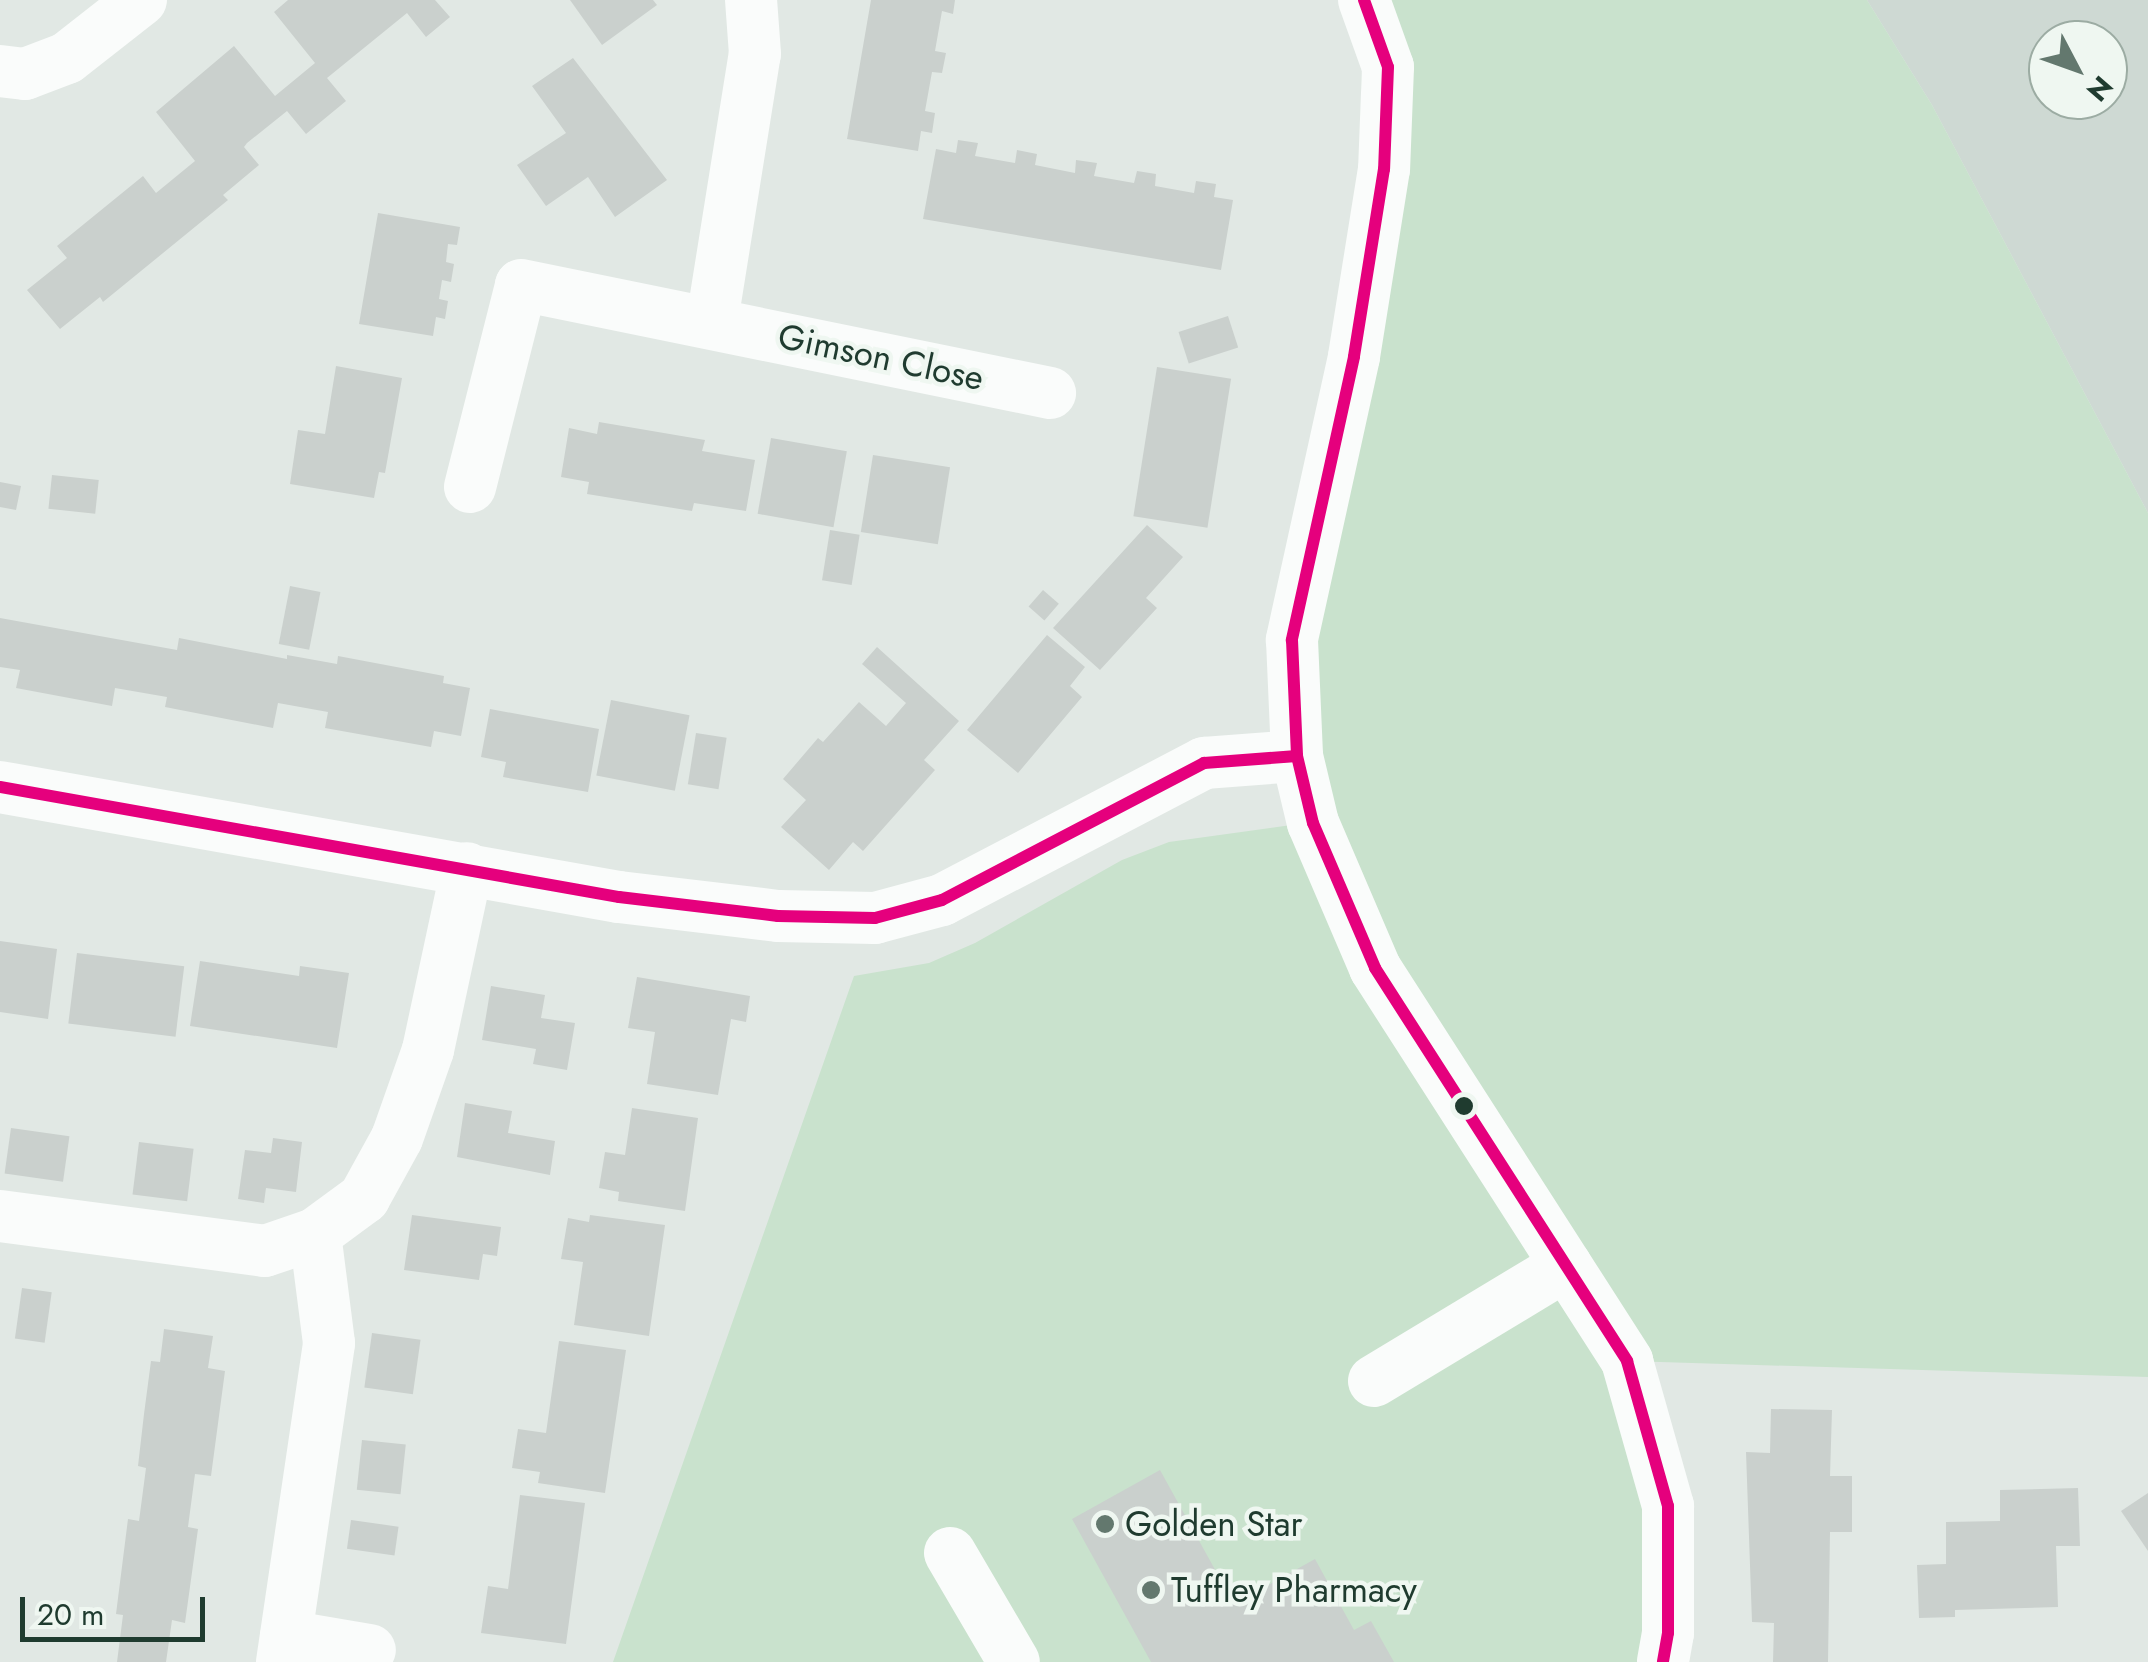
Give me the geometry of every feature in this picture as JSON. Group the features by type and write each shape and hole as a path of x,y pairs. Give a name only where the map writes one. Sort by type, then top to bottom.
{"street":[{"path":"0,71 25,74 67,58 141,0"},
{"path":"712,321 755,54 751,0"},
{"path":"1364,0 1388,67 1384,169 1354,358 1292,640 1298,756 1313,822 1375,968 1627,1361 1668,1506 1668,1633 1663,1662"},
{"name":"Gimson Close","path":"470,487 521,286 712,321 1050,393"},
{"path":"0,787 636,900 778,916 876,918 942,900 1204,763 1298,756"},
{"path":"0,1216 264,1251 316,1234 364,1198 397,1138 428,1050 467,868"},
{"path":"316,1234 330,1343 284,1649 370,1650"},
{"path":"1374,1381 1566,1266"},
{"path":"950,1553 1014,1662"}],"shaded area":[{"path":"1867,0 2148,0 2148,513 1932,105"}],"green space":[{"path":"1364,0 1867,0 1932,105 2148,513 2148,1377 1628,1361 1663,1662 613,1662 854,976 929,963 975,943 1122,860 1169,842 1313,822 1297,756 1354,357"}],"building":[{"path":"288,0 435,0 450,17 426,37 407,13 327,78 346,101 306,134 287,111 244,147 259,165 223,195 228,200 103,302 100,297 60,329 27,290 67,258 57,246 143,176 156,193 195,161 156,112 234,46 275,96 315,63 274,12"},
{"path":"570,0 653,0 657,5 602,45"},
{"path":"871,0 955,0 953,14 942,11 935,51 946,53 942,73 932,72 925,111 935,113 932,133 921,131 918,151 847,139"},
{"path":"573,58 667,180 615,217 588,177 546,206 517,165 566,133 532,86"},
{"path":"958,140 978,143 975,156 1015,163 1017,150 1037,154 1035,165 1075,173 1076,160 1097,163 1094,176 1134,183 1137,171 1156,174 1155,186 1194,193 1196,181 1216,184 1214,197 1233,200 1221,270 923,219 936,149 956,153"},
{"path":"378,213 460,227 457,245 448,244 446,262 454,264 451,282 442,280 439,299 448,301 445,319 436,317 433,336 359,324"},
{"path":"1228,316 1238,347 1189,363 1179,332"},
{"path":"336,366 402,378 385,473 379,472 374,498 290,484 298,430 325,434"},
{"path":"1157,367 1231,379 1207,528 1133,516"},
{"path":"599,422 705,440 702,451 755,460 746,511 694,503 692,511 587,494 589,482 561,477 569,428 597,434"},
{"path":"771,438 847,451 833,527 758,514"},
{"path":"873,455 950,467 938,544 861,532"},
{"path":"52,475 99,480 95,514 48,509"},
{"path":"0,482 21,486 16,510 0,507"},
{"path":"1147,525 1183,557 1146,598 1157,608 1100,670 1053,628"},
{"path":"830,530 860,535 852,585 822,580"},
{"path":"290,586 320,592 309,650 279,644"},
{"path":"1043,590 1059,604 1044,620 1029,607"},
{"path":"0,618 177,650 179,638 287,659 287,655 337,664 338,656 444,676 443,683 470,688 461,736 434,731 431,747 325,728 328,712 278,703 273,728 165,707 167,697 115,688 112,706 16,688 20,670 0,667"},
{"path":"1047,635 1085,667 1070,686 1082,697 1018,773 967,730"},
{"path":"877,647 959,721 924,760 935,770 863,851 853,842 829,870 781,827 806,800 783,779 818,738 823,742 859,702 886,726 906,703 862,664"},
{"path":"611,700 690,715 675,791 596,776"},
{"path":"490,709 599,729 588,792 503,777 506,762 481,757"},
{"path":"696,733 727,738 718,789 688,784"},
{"path":"0,941 57,949 48,1019 0,1012"},
{"path":"77,953 184,966 176,1037 68,1023"},
{"path":"200,961 299,976 300,966 349,973 337,1048 190,1026"},
{"path":"637,977 750,996 746,1022 731,1019 718,1095 647,1084 655,1032 628,1028"},
{"path":"491,986 545,995 541,1018 575,1023 567,1070 533,1064 536,1049 482,1040"},
{"path":"465,1103 512,1111 508,1133 555,1141 550,1175 457,1157"},
{"path":"632,1108 698,1118 685,1211 618,1201 619,1192 599,1188 605,1152 625,1155"},
{"path":"11,1128 69,1136 63,1182 5,1174"},
{"path":"273,1138 302,1142 296,1192 266,1188 264,1203 238,1199 245,1150 271,1153"},
{"path":"139,1142 194,1149 187,1201 133,1195"},
{"path":"412,1215 501,1227 497,1256 483,1254 479,1280 404,1270"},
{"path":"590,1215 665,1225 649,1336 574,1325 583,1262 561,1259 568,1218 589,1222"},
{"path":"22,1288 52,1292 45,1343 15,1339"},
{"path":"164,1329 213,1336 208,1368 225,1371 211,1476 195,1474 188,1527 198,1529 185,1623 172,1620 166,1662 117,1662 123,1615 116,1614 128,1519 139,1521 146,1468 138,1466 144,1414 151,1361 160,1362"},
{"path":"372,1333 421,1340 413,1394 364,1387"},
{"path":"559,1341 626,1350 605,1493 538,1483 540,1472 512,1468 518,1429 546,1433"},
{"path":"1771,1409 1832,1410 1830,1476 1852,1476 1852,1532 1830,1532 1828,1662 1773,1662 1774,1623 1752,1622 1746,1452 1770,1453"},
{"path":"362,1440 406,1445 401,1494 357,1490"},
{"path":"1160,1470 1234,1604 1315,1559 1354,1630 1371,1621 1394,1662 1151,1662 1072,1519"},
{"path":"2078,1488 2080,1546 2056,1546 2058,1607 1955,1610 1955,1617 1919,1618 1917,1565 1946,1564 1946,1522 2000,1521 2000,1490"},
{"path":"2148,1493 2148,1551 2121,1511"},
{"path":"520,1495 585,1503 566,1644 481,1633 488,1586 508,1589"},
{"path":"351,1520 399,1527 394,1555 347,1549"}],"transit line":[{"path":"1364,0 1388,67 1384,169 1354,357 1292,640 1297,756 1313,823 1375,968 1627,1361 1668,1506 1668,1633 1663,1662"},
{"path":"0,787 619,897 778,916 875,918 942,900 1204,763 1297,756"}],"place":[{"name":"Golden Star","path":"1105,1524"},
{"name":"Tuffley Pharmacy","path":"1151,1590"}]}
